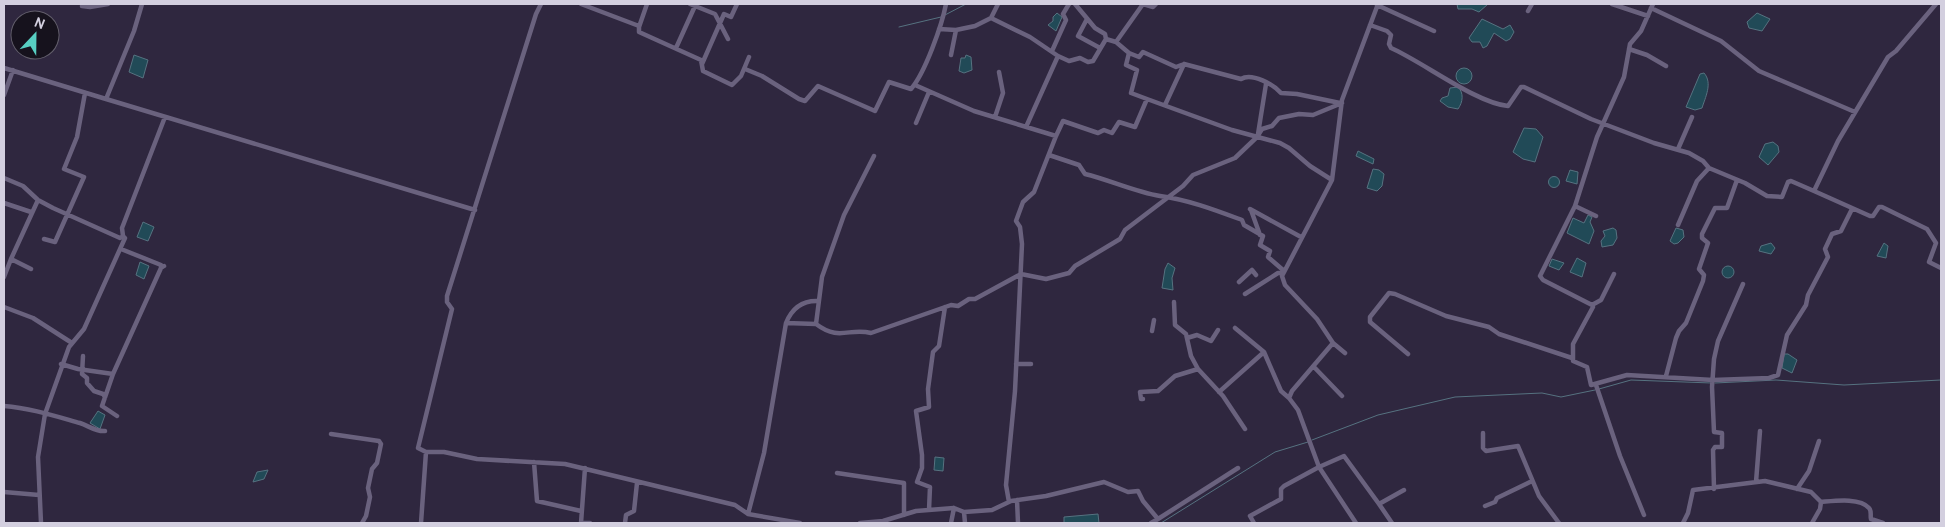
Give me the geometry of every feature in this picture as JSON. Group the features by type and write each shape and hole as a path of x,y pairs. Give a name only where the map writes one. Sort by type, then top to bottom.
{"street":[{"path":"82,6 90,7 108,4"},
{"path":"106,99 134,31 142,4"},
{"path":"541,4 536,14 447,296 447,302 452,309 418,448 426,452 444,452 501,461 534,462 585,468 637,483 735,505 748,514 781,522 800,523"},
{"path":"580,4 637,25 639,32 701,60 703,71 732,85 745,69 749,57"},
{"path":"639,28 647,4"},
{"path":"701,66 724,14 731,17 737,4"},
{"path":"745,69 762,76 805,101 818,86 875,111 890,82 911,89 915,85 939,29 946,4"},
{"path":"939,29 956,30 975,26 991,18 998,4"},
{"path":"1052,51 1066,20 1063,14 1069,4"},
{"path":"991,18 1030,37 1058,56 1069,61 1080,58 1091,62 1106,40 1105,34 1095,28 1080,6 1075,4"},
{"path":"1116,42 1143,4 1153,7 1156,4"},
{"path":"1283,272 1322,202 1332,180 1342,103 1377,4 1434,31"},
{"path":"1528,11 1532,4"},
{"path":"1612,4 1648,16"},
{"path":"1814,191 1855,112 1888,57 1896,51 1936,4"},
{"path":"676,48 693,5 715,14 728,39"},
{"path":"1592,305 1544,280 1540,276 1575,206 1602,123 1624,77 1630,44 1641,31 1652,6 1721,41 1759,71 1855,112"},
{"path":"1088,19 1078,36 1100,48"},
{"path":"1370,25 1391,35 1389,44 1391,48 1488,100 1508,106 1521,87 1524,86 1602,123 1654,143 1678,149 1703,160 1709,168 1767,196 1776,198 1782,196 1788,182 1791,181 1852,209 1873,216 1879,207 1882,207 1927,229 1936,243 1929,262 1941,268"},
{"path":"950,55 956,30"},
{"path":"1106,40 1116,42 1130,53 1139,57 1143,52 1176,67 1184,64 1241,79 1246,76 1252,76 1276,88 1281,93 1297,94 1342,103"},
{"path":"1629,49 1647,55 1666,66"},
{"path":"1130,53 1126,65 1138,70 1131,93 1257,137 1271,140 1289,148 1310,166 1332,180"},
{"path":"1026,127 1058,56"},
{"path":"1165,105 1184,64"},
{"path":"4,68 165,117 242,138 475,210"},
{"path":"4,96 13,70"},
{"path":"995,117 1003,93 999,72"},
{"path":"1257,137 1266,84"},
{"path":"915,85 969,109 1026,127 1033,127 1056,136"},
{"path":"916,123 929,92"},
{"path":"44,239 55,242 84,177 64,169 77,137 85,93"},
{"path":"1009,502 1006,485 1016,364 1022,244 1020,227 1016,221 1023,202 1034,192 1063,121 1098,133 1104,130 1112,133 1119,122 1135,127 1147,99"},
{"path":"786,323 816,324 824,330 846,335 860,330 871,333 951,304 958,306 969,299 976,299 1021,274 1046,279 1069,273 1075,266 1120,239 1125,230 1171,196 1192,175 1235,158 1257,137 1262,129 1272,126 1279,118 1299,114 1313,115 1342,103"},
{"path":"41,523 38,457 45,414 61,364 72,342 84,329 121,249 125,238 122,228 165,117"},
{"path":"1678,149 1692,118"},
{"path":"1049,155 1079,165 1085,174 1160,196 1171,196 1242,220 1244,226 1260,235"},
{"path":"816,324 822,277 844,215 874,156"},
{"path":"1678,225 1697,181 1709,168"},
{"path":"4,178 23,186 38,200 115,236 120,238 123,236"},
{"path":"1666,376 1676,338 1679,331 1684,328 1703,281 1704,275 1699,269 1708,243 1702,238 1702,234 1715,208 1727,208 1737,180"},
{"path":"4,277 31,212 38,200"},
{"path":"4,202 31,212"},
{"path":"1575,206 1596,216"},
{"path":"1302,237 1250,209 1260,235 1263,236 1260,245 1270,252 1268,256 1283,272 1285,285 1318,320 1333,343 1345,353"},
{"path":"1408,354 1370,322 1370,317 1389,293 1446,316 1489,327 1499,334 1572,358 1587,367 1591,385 1627,375 1666,376 1713,382 1769,378 1778,375 1787,334 1806,305 1808,295 1828,257 1825,249 1832,234 1841,231 1852,209"},
{"path":"117,416 102,408 105,397 113,374 162,267 162,265 121,249"},
{"path":"11,259 31,269"},
{"path":"1239,282 1252,270 1256,275"},
{"path":"1245,294 1278,272 1283,272"},
{"path":"1592,305 1601,300 1614,274"},
{"path":"1714,489 1713,450 1715,446 1722,447 1723,445 1722,434 1714,432 1713,382 1718,341 1744,284"},
{"path":"748,514 764,453 786,323 795,308 805,301 819,300"},
{"path":"1174,302 1174,325 1186,334 1191,356 1198,369 1219,392 1245,429"},
{"path":"1572,358 1573,344 1593,307 1592,305"},
{"path":"4,307 34,318 72,342"},
{"path":"930,510 930,487 917,482 922,468 922,455 916,411 929,407 928,389 933,352 939,346 945,307"},
{"path":"1152,330 1154,320"},
{"path":"1235,328 1264,352 1281,391 1298,410 1319,467 1356,523"},
{"path":"1187,338 1197,335 1211,341 1218,330"},
{"path":"1289,398 1292,391 1333,343"},
{"path":"1219,392 1264,352"},
{"path":"83,356 82,374 87,378 87,383 94,391 103,394 105,397"},
{"path":"61,364 113,374"},
{"path":"1016,364 1031,364"},
{"path":"1314,367 1342,396"},
{"path":"1142,399 1140,392 1160,391 1175,376 1198,369"},
{"path":"1596,385 1644,515"},
{"path":"4,406 45,414 105,431"},
{"path":"1756,482 1760,431"},
{"path":"1482,433 1483,448 1486,451 1518,446 1538,496 1559,523"},
{"path":"331,434 368,438 379,441 381,444 378,463 371,474 366,516 362,523"},
{"path":"1797,489 1809,471 1819,441"},
{"path":"421,523 426,452"},
{"path":"1254,523 1250,516 1281,499 1281,489 1284,486 1344,456 1392,523"},
{"path":"534,462 537,501 581,511"},
{"path":"585,468 581,511 582,523 590,523"},
{"path":"1151,523 1238,468"},
{"path":"837,473 904,483 904,515"},
{"path":"1486,506 1495,502 1497,498 1532,481"},
{"path":"860,523 883,521 930,510 954,508 964,512 992,510 1009,502 1046,496 1104,482 1128,492 1138,491 1143,501 1158,519"},
{"path":"1683,523 1688,514 1693,490 1714,489 1756,482 1773,482 1811,492 1821,502 1854,501 1868,506 1871,510 1872,520 1883,523"},
{"path":"625,523 626,515 634,511 637,483"},
{"path":"1378,504 1404,490"},
{"path":"4,492 39,495"},
{"path":"1018,500 1018,523"},
{"path":"1812,523 1820,509 1821,502"},
{"path":"951,523 954,508"},
{"path":"964,512 965,523"}],"water":[{"path":"1457,4 1488,4 1479,12 1472,9 1458,9"},
{"path":"1057,13 1062,17 1056,31 1048,25 1053,21 1053,17"},
{"path":"1757,13 1770,19 1762,31 1749,28 1747,22"},
{"path":"1482,19 1503,29 1510,25 1514,32 1510,39 1506,41 1494,33 1487,46 1483,48 1480,42 1472,42 1469,38"},
{"path":"134,55 148,60 143,78 129,72"},
{"path":"966,55 971,57 972,70 964,73 959,71 961,58 965,58"},
{"path":"1464,68 1472,76 1464,84 1456,76"},
{"path":"1704,73 1707,77 1708,86 1702,108 1695,110 1686,107 1700,74"},
{"path":"1458,87 1462,98 1458,109 1448,107 1440,101 1448,96 1450,88"},
{"path":"1524,128 1536,129 1543,137 1535,162 1523,159 1513,152"},
{"path":"1773,142 1778,146 1779,152 1768,165 1759,157 1765,144"},
{"path":"1358,151 1374,159 1373,164 1356,156"},
{"path":"1373,169 1379,170 1384,174 1382,186 1377,191 1367,188"},
{"path":"1570,170 1578,172 1577,184 1566,181"},
{"path":"1554,176 1560,182 1554,188 1548,182"},
{"path":"1588,215 1592,217 1590,222 1594,231 1589,244 1567,233 1573,218 1584,223"},
{"path":"143,222 154,227 148,241 137,237"},
{"path":"1613,228 1616,230 1617,238 1613,245 1602,247 1601,241 1605,236 1603,231"},
{"path":"1676,228 1683,230 1684,237 1674,244 1670,241"},
{"path":"1771,243 1775,248 1771,254 1759,251 1761,246"},
{"path":"1884,243 1888,246 1886,258 1877,256"},
{"path":"1577,258 1586,263 1582,277 1570,272"},
{"path":"1552,259 1564,263 1559,270 1549,266"},
{"path":"140,262 149,266 144,279 136,275"},
{"path":"1168,263 1175,268 1172,278 1173,290 1162,288 1165,269"},
{"path":"1726,266 1730,266 1734,272 1730,278 1726,278 1722,274 1722,270"},
{"path":"1784,354 1788,354 1797,360 1792,373 1782,368"},
{"path":"98,411 105,415 100,429 90,423"},
{"path":"935,457 944,458 943,471 934,470"},
{"path":"268,470 264,479 253,482 257,472"},
{"path":"1098,514 1099,523 1064,523 1064,517"}],"waterway":[{"path":"945,15 966,4"},
{"path":"899,27 941,17"},
{"path":"1599,389 1631,380 1711,383"},
{"path":"1715,383 1776,380 1844,385 1941,380"},
{"path":"1312,440 1378,415 1455,397 1542,393 1561,397 1595,390"},
{"path":"1161,523 1275,452 1308,442"}]}
